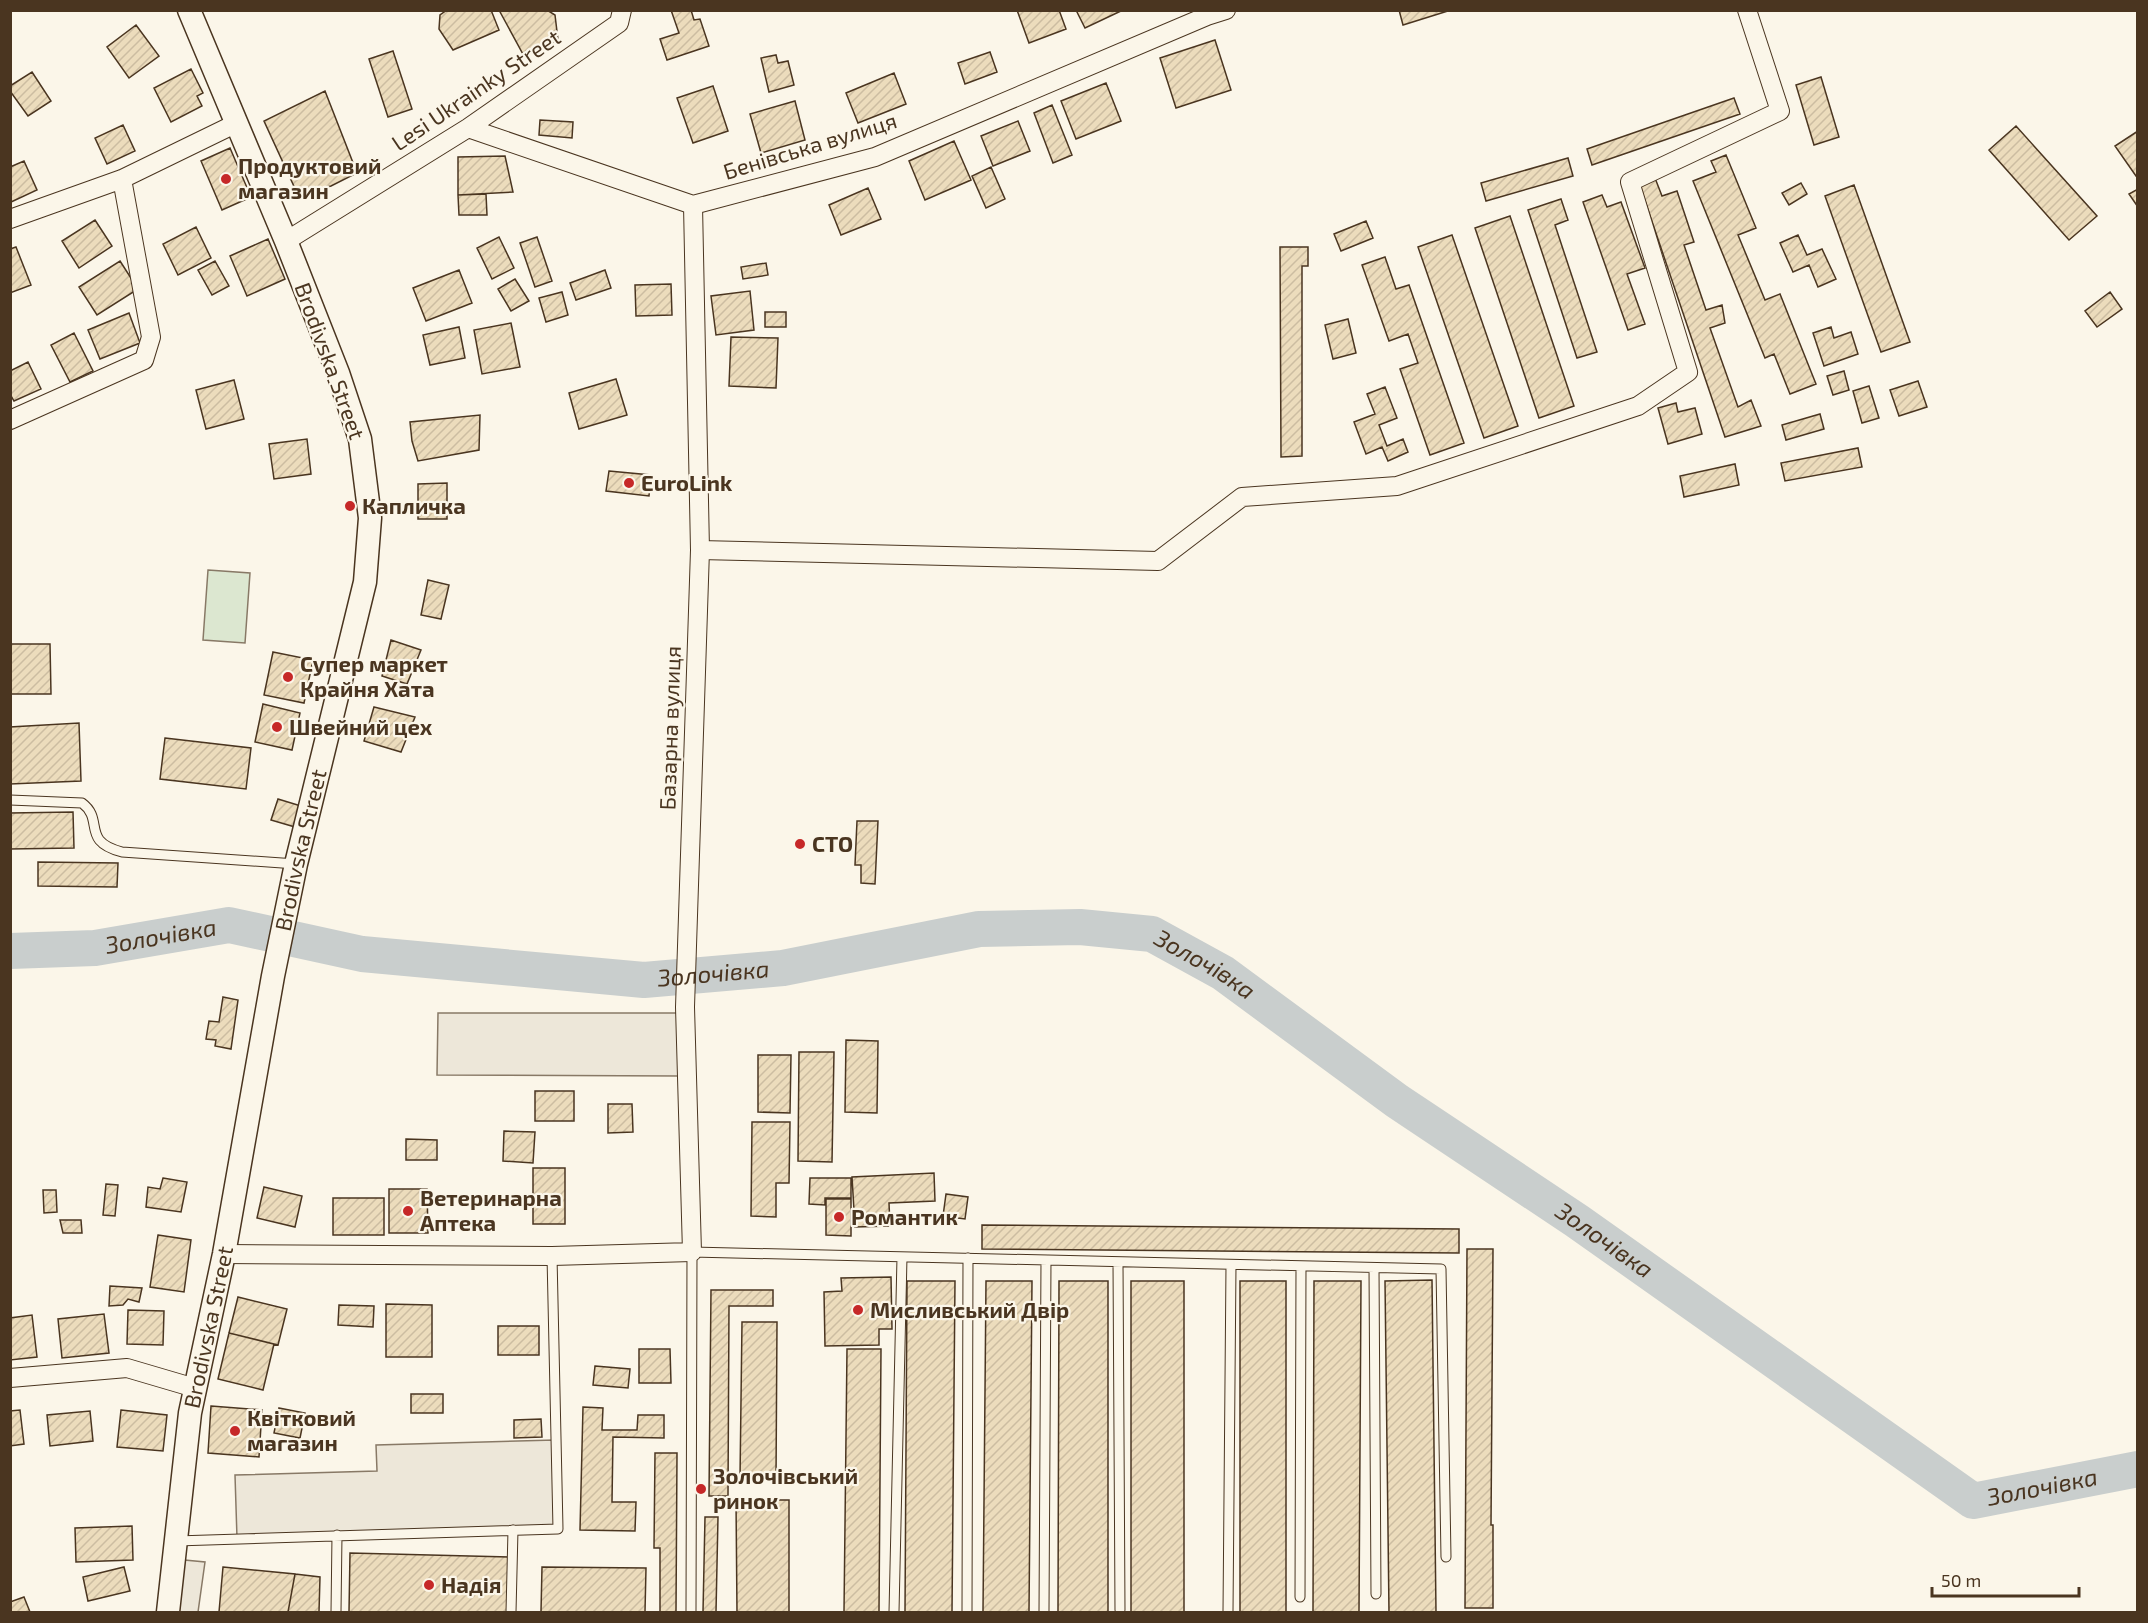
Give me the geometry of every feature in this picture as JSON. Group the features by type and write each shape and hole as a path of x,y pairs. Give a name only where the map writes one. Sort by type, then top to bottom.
{"street":[{"name":"Brodivska Street","path":"168,1612 190,1413 224,1254 273,976 294,873 364,582 370,518 360,439 338,372 189,10"},
{"name":"Бенівська вулиця","path":"693,206 874,157 1226,10"},
{"path":"700,550 1158,561 1242,497 1397,486 1638,406 1688,372 1630,182 1780,111 1747,10"},
{"name":"Lesi Ukrainky Street","path":"286,241 468,128 624,14"},
{"path":"10,219 122,178 236,124"},
{"path":"468,128 693,206"},
{"path":"10,420 144,360 151,337 122,178"},
{"name":"Базарна вулиця","path":"692,1252 685,1007 700,550 693,206"},
{"path":"224,1254 552,1256 692,1252"},
{"path":"10,1378 127,1368 195,1388"}],"lane":[{"path":"10,800 82,803 90,813 99,841 105,846 122,852 294,873"},
{"path":"691,1612 692,1252 1441,1269 1446,1557"},
{"path":"176,1540 558,1529 552,1256"},
{"path":"894,1612 902,1257"},
{"path":"967,1612 968,1258"},
{"path":"1044,1612 1046,1260"},
{"path":"1118,1262 1120,1610"},
{"path":"1228,1612 1231,1264"},
{"path":"1300,1597 1301,1266"},
{"path":"1374,1268 1376,1594"},
{"path":"511,1612 513,1530"},
{"path":"336,1612 337,1535"}],"green space":[{"path":"208,570 250,573 245,643 203,640"}],"shaded area":[{"path":"438,1013 679,1013 679,1076 437,1075"},
{"path":"555,1440 558,1529 237,1538 235,1475 377,1471 376,1445"},
{"path":"174,1559 205,1562 198,1612 168,1612"}],"building":[{"path":"447,10 491,10 499,30 453,50 439,29 440,15"},
{"path":"499,10 547,10 555,15 558,40 524,56"},
{"path":"671,10 691,10 694,20 700,19 709,46 667,60 660,39 679,33"},
{"path":"1017,10 1059,10 1066,29 1029,43"},
{"path":"1076,10 1123,10 1085,28"},
{"path":"1399,10 1451,10 1403,25"},
{"path":"136,25 159,56 129,78 107,47"},
{"path":"1215,40 1231,90 1176,108 1160,58"},
{"path":"393,51 412,109 388,117 369,59"},
{"path":"990,52 997,72 965,84 958,63"},
{"path":"776,55 778,63 788,61 794,85 769,92 761,58"},
{"path":"191,69 203,93 197,96 202,106 171,122 154,88"},
{"path":"32,72 51,101 28,116 10,91 10,86"},
{"path":"894,73 906,104 858,123 846,93"},
{"path":"1821,77 1839,137 1814,145 1796,85"},
{"path":"1106,83 1121,121 1076,139 1061,101"},
{"path":"713,86 728,131 693,143 677,98"},
{"path":"325,91 357,173 331,186 298,195 264,121"},
{"path":"1734,98 1740,114 1592,165 1587,149"},
{"path":"795,101 805,140 761,153 750,114"},
{"path":"1052,105 1072,155 1053,163 1034,113"},
{"path":"540,120 573,122 572,138 539,135"},
{"path":"1018,121 1030,151 993,166 981,136"},
{"path":"123,125 135,151 107,164 95,138"},
{"path":"2016,126 2097,216 2069,240 1989,150"},
{"path":"2138,131 2138,175 2136,176 2115,146"},
{"path":"954,141 971,180 925,200 909,161"},
{"name":"Продуктовий магазин","path":"230,148 251,197 222,210 201,161"},
{"path":"1726,155 1756,228 1738,235 1765,300 1780,294 1816,384 1790,394 1774,354 1765,358 1693,181 1716,172 1711,161"},
{"path":"505,156 513,192 458,195 458,157"},
{"path":"1568,158 1573,176 1486,201 1481,183"},
{"path":"24,161 37,190 11,202 10,167"},
{"path":"991,167 1005,199 986,208 972,176"},
{"path":"1655,178 1662,196 1677,191 1694,242 1684,245 1706,310 1722,305 1725,323 1710,328 1738,407 1751,400 1761,426 1725,437 1639,183"},
{"path":"1801,183 1807,194 1789,205 1782,193"},
{"path":"1854,185 1910,342 1881,352 1825,196"},
{"path":"868,188 881,219 841,235 829,205"},
{"path":"2138,189 2138,207 2129,194"},
{"path":"486,194 487,215 459,215 458,195"},
{"path":"1602,195 1607,207 1621,202 1645,268 1627,274 1645,324 1628,330 1583,202"},
{"path":"1561,199 1568,220 1555,225 1597,352 1577,358 1528,210"},
{"path":"1510,216 1574,406 1539,418 1475,228"},
{"path":"95,220 112,246 79,268 62,241"},
{"path":"1366,221 1373,238 1341,251 1334,234"},
{"path":"196,227 211,258 178,275 163,244"},
{"path":"1452,235 1518,426 1484,438 1418,247"},
{"path":"1798,235 1807,255 1822,249 1836,279 1818,287 1809,265 1793,272 1780,243"},
{"path":"499,237 514,268 492,279 477,248"},
{"path":"537,237 552,281 535,287 520,243"},
{"path":"268,239 285,279 247,296 230,256"},
{"path":"16,247 31,285 10,293 10,249"},
{"path":"1280,247 1308,247 1308,266 1302,266 1302,456 1281,457"},
{"path":"1385,257 1396,289 1409,285 1464,443 1430,455 1400,369 1418,363 1408,334 1389,341 1362,265"},
{"path":"120,261 138,289 97,315 79,287"},
{"path":"215,261 229,286 212,295 198,270"},
{"path":"766,263 768,275 743,279 741,267"},
{"path":"459,270 472,303 426,321 413,288"},
{"path":"605,270 611,288 576,300 570,283"},
{"path":"515,279 529,301 511,311 498,289"},
{"path":"671,284 672,315 636,316 635,285"},
{"path":"750,291 754,330 716,335 711,296"},
{"path":"562,292 568,315 546,322 539,298"},
{"path":"2110,292 2122,309 2097,327 2085,311"},
{"path":"765,312 786,312 786,327 765,327"},
{"path":"129,313 140,343 100,359 88,330"},
{"path":"1348,319 1356,353 1333,359 1325,325"},
{"path":"511,323 520,367 482,374 474,330"},
{"path":"459,327 465,358 430,365 423,335"},
{"path":"1831,327 1834,338 1851,332 1858,354 1824,366 1813,333"},
{"path":"74,333 93,371 70,382 51,345"},
{"path":"731,337 778,338 776,388 729,386"},
{"path":"28,362 41,389 14,401 10,394 10,371"},
{"path":"1844,371 1849,390 1833,395 1827,376"},
{"path":"616,379 627,415 579,429 569,393"},
{"path":"234,380 244,419 206,429 196,390"},
{"path":"1918,381 1927,407 1899,416 1890,390"},
{"path":"1869,386 1879,418 1862,423 1853,391"},
{"path":"1385,387 1397,418 1379,425 1387,446 1403,439 1408,452 1388,461 1382,447 1366,454 1354,422 1375,414 1367,394"},
{"path":"1676,403 1678,412 1695,408 1702,434 1668,444 1658,408"},
{"path":"1820,414 1824,429 1786,440 1782,425"},
{"path":"480,415 479,450 418,461 412,441 410,422"},
{"path":"307,439 311,474 274,479 269,444"},
{"path":"1858,448 1862,467 1785,481 1781,463"},
{"path":"1735,464 1739,485 1684,497 1680,476"},
{"name":"EuroLink","path":"609,471 651,475 649,496 606,491"},
{"path":"447,483 447,519 418,519 418,484"},
{"path":"428,580 449,585 441,619 421,615"},
{"path":"391,640 421,650 407,684 382,676"},
{"path":"10,644 50,644 51,694 10,694"},
{"name":"Супер маркет Крайня Хата","path":"273,652 313,660 304,703 264,695"},
{"name":"Швейний цех","path":"263,704 300,713 292,750 255,742"},
{"path":"374,707 415,717 401,752 364,741"},
{"path":"79,723 81,781 10,784 10,727"},
{"path":"165,738 251,748 246,789 160,779"},
{"path":"278,799 301,806 295,827 271,820"},
{"path":"73,812 74,848 10,849 10,813"},
{"path":"857,821 878,821 875,884 861,883 861,865 855,865"},
{"path":"38,862 118,863 117,887 38,886"},
{"path":"223,997 238,1000 231,1049 215,1046 216,1040 206,1039 209,1021 219,1022"},
{"path":"846,1040 878,1041 877,1113 845,1112"},
{"path":"799,1052 834,1052 832,1162 798,1161"},
{"path":"758,1055 791,1055 790,1113 758,1112"},
{"path":"535,1091 574,1091 574,1121 535,1121"},
{"path":"608,1104 632,1104 633,1132 608,1133"},
{"path":"752,1122 790,1122 789,1183 776,1183 776,1217 751,1216"},
{"path":"504,1131 535,1132 533,1163 503,1161"},
{"path":"406,1139 437,1140 437,1160 406,1160"},
{"path":"533,1168 565,1168 565,1224 533,1224"},
{"path":"934,1173 935,1201 889,1203 890,1226 855,1227 852,1177"},
{"path":"163,1178 187,1182 181,1212 146,1207 148,1187 160,1189"},
{"path":"810,1178 851,1178 851,1198 825,1198 825,1205 809,1204"},
{"path":"106,1184 118,1185 115,1216 103,1215"},
{"path":"264,1187 302,1196 295,1227 257,1218"},
{"name":"Ветеринарна Аптека","path":"389,1189 427,1189 428,1233 389,1233"},
{"path":"43,1190 56,1190 57,1212 44,1213"},
{"path":"946,1194 968,1197 965,1219 943,1216"},
{"path":"333,1198 384,1198 384,1235 333,1235"},
{"name":"Романтик","path":"826,1199 851,1199 851,1236 826,1235"},
{"path":"60,1220 81,1220 82,1233 63,1233"},
{"path":"982,1225 1459,1229 1459,1253 982,1249"},
{"path":"158,1235 191,1240 184,1292 150,1287"},
{"path":"1467,1249 1493,1249 1491,1525 1493,1525 1493,1608 1465,1608"},
{"name":"Мисливський Двір","path":"891,1277 892,1329 879,1329 879,1345 825,1346 824,1292 842,1291 841,1278"},
{"path":"1432,1280 1436,1612 1389,1612 1385,1281"},
{"path":"907,1281 955,1281 952,1612 905,1612"},
{"path":"986,1281 1032,1281 1029,1612 983,1612"},
{"path":"1059,1281 1108,1281 1108,1612 1058,1612"},
{"path":"1131,1281 1184,1281 1184,1612 1131,1612"},
{"path":"1240,1281 1286,1281 1286,1612 1240,1612"},
{"path":"1314,1281 1361,1281 1359,1612 1313,1612"},
{"path":"110,1286 142,1288 139,1302 128,1299 123,1305 109,1306"},
{"path":"711,1290 773,1290 773,1306 729,1306 728,1496 709,1496"},
{"path":"238,1297 287,1309 278,1345 229,1333"},
{"path":"386,1304 432,1305 432,1357 386,1357"},
{"path":"339,1305 374,1306 373,1327 338,1325"},
{"path":"128,1310 164,1311 163,1345 127,1344"},
{"path":"104,1314 109,1353 62,1358 58,1319"},
{"path":"32,1315 37,1357 10,1360 10,1318"},
{"path":"742,1322 777,1322 776,1480 740,1479"},
{"path":"498,1326 539,1326 539,1355 498,1355"},
{"path":"229,1333 274,1344 263,1390 218,1379"},
{"path":"639,1349 670,1349 671,1383 639,1383"},
{"path":"847,1349 881,1349 879,1612 844,1612"},
{"path":"595,1366 630,1369 628,1388 593,1385"},
{"path":"411,1394 443,1394 443,1413 411,1413"},
{"name":"Квітковий магазин","path":"211,1406 262,1410 259,1457 208,1453"},
{"path":"583,1407 603,1408 602,1430 637,1430 638,1415 664,1415 664,1438 613,1437 612,1502 636,1502 635,1531 580,1530"},
{"path":"279,1408 305,1413 300,1438 274,1433"},
{"path":"20,1410 24,1444 10,1446 10,1411"},
{"path":"121,1410 167,1415 163,1451 117,1447"},
{"path":"90,1411 93,1441 50,1446 47,1415"},
{"path":"541,1419 542,1437 514,1438 514,1420"},
{"path":"655,1453 677,1453 676,1612 660,1612 660,1548 654,1548"},
{"path":"736,1500 789,1500 789,1612 737,1612"},
{"path":"705,1517 718,1517 716,1612 703,1612"},
{"path":"132,1526 133,1560 76,1562 75,1528"},
{"name":"Надія","path":"350,1553 509,1557 508,1612 349,1612"},
{"path":"124,1567 130,1591 88,1601 83,1577"},
{"path":"223,1567 295,1574 288,1612 219,1612"},
{"path":"542,1567 646,1568 645,1612 541,1612"},
{"path":"295,1574 320,1577 319,1612 288,1612"},
{"path":"24,1597 30,1612 10,1612 10,1602"}],"waterway":[{"name":"Золочівка","path":"10,951 95,948 229,925 362,954 644,980 783,968 979,929 1080,927 1152,934 1223,973 1397,1101 1577,1221 1973,1501 2138,1469"}],"place":[{"name":"Продуктовий магазин","path":"226,179"},
{"name":"EuroLink","path":"629,483"},
{"name":"Капличка","path":"350,506"},
{"name":"Супер маркет Крайня Хата","path":"288,677"},
{"name":"Швейний цех","path":"277,727"},
{"name":"СТО","path":"800,844"},
{"name":"Ветеринарна Аптека","path":"408,1211"},
{"name":"Романтик","path":"839,1217"},
{"name":"Мисливський Двір","path":"858,1310"},
{"name":"Квітковий магазин","path":"235,1431"},
{"name":"Золочівський ринок","path":"701,1489"},
{"name":"Надія","path":"429,1585"}]}
